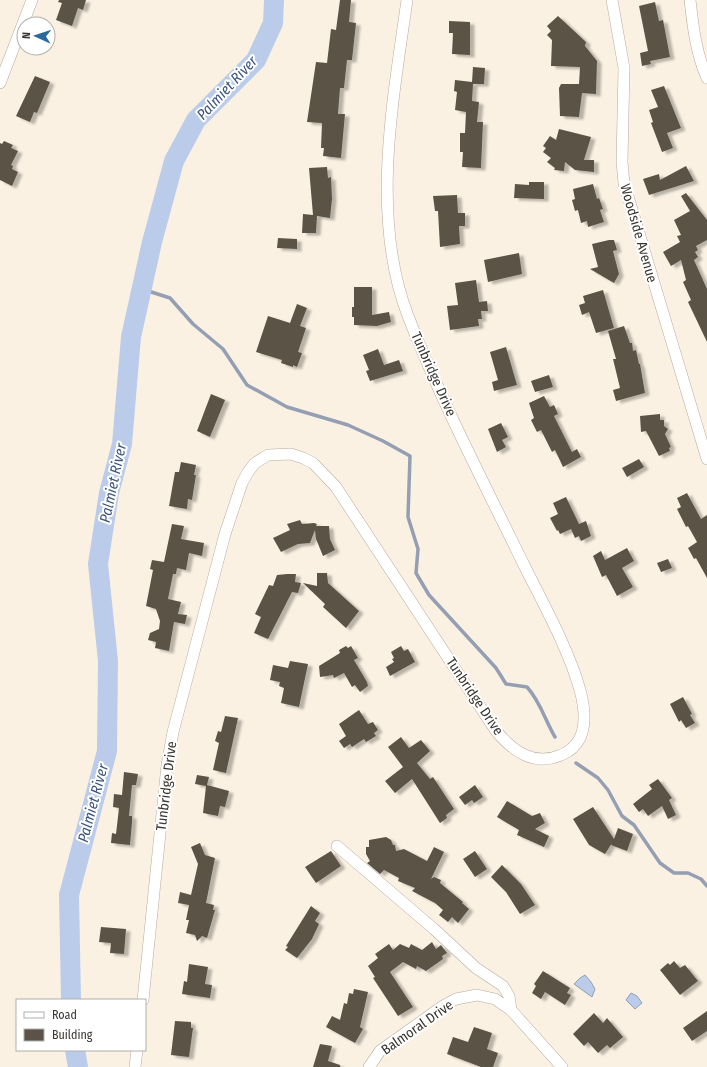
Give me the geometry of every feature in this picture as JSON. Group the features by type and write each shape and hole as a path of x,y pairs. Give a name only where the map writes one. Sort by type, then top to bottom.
{"street":[{"path":"0,83 32,0"},
{"name":"Tunbridge Drive","path":"143,999 167,765 173,732 225,534 242,483 248,472 262,458 281,454 303,458 313,463 328,478 383,557 496,731 514,749 533,759 553,758 572,749 580,739 583,728 583,702 572,667 545,607 439,389 401,295 390,239 389,178 390,131 407,0"},
{"name":"Woodside Avenue","path":"612,0 624,68 622,162 624,183 707,459"},
{"path":"690,0 696,43 700,60 707,78"},
{"path":"337,846 434,929 476,968 503,986 509,996 511,1010"},
{"name":"Balmoral Drive","path":"369,1067 380,1051 417,1024 456,999 477,995 501,1002 511,1010 562,1067"},
{"path":"135,1067 137,1051"}],"water":[{"path":"585,975 595,989 592,997 574,984"},
{"path":"631,993 637,996 642,1003 635,1009 626,1000"}],"building":[{"path":"59,0 86,0 83,10 78,8 72,26 56,20 62,3 58,2"},
{"path":"340,0 351,0 349,22 356,23 352,60 347,60 344,88 340,88 338,114 345,114 341,158 323,156 324,148 321,148 322,123 307,122 316,62 327,63 331,29 336,30"},
{"path":"655,2 659,21 663,20 670,57 650,61 651,64 642,66 640,53 648,51 639,6"},
{"path":"558,16 586,42 585,46 597,61 596,94 582,93 579,117 560,116 559,88 561,84 579,84 580,67 551,66 552,40 547,35 551,31 547,26"},
{"path":"449,21 470,22 470,55 452,54 453,33 449,33"},
{"path":"473,67 485,68 484,84 473,84 472,101 479,102 477,122 483,122 481,168 462,167 463,152 460,152 460,133 465,133 466,112 455,110 457,92 454,91 455,80 472,82"},
{"path":"35,76 50,82 37,113 34,112 30,122 16,116"},
{"path":"664,86 681,128 667,133 673,148 662,152 651,123 653,122 649,110 658,107 651,90"},
{"path":"559,129 591,137 584,160 594,160 594,172 575,170 565,162 564,171 554,170 555,168 547,162 551,158 543,152 546,148 543,146 550,136 556,140"},
{"path":"4,141 13,145 11,148 18,151 11,165 13,166 12,169 18,172 12,186 0,180 0,143 2,144"},
{"path":"686,166 694,181 649,195 643,179 659,174 660,180"},
{"path":"327,167 328,178 331,177 332,199 330,218 317,216 316,233 302,233 303,214 313,215 309,168"},
{"path":"529,182 544,182 544,199 514,198 515,184 529,185"},
{"path":"593,184 597,199 599,198 603,209 600,210 604,222 588,227 587,221 581,223 578,210 575,211 572,200 575,199 573,189"},
{"path":"686,193 707,220 707,240 696,246 698,250 695,252 698,257 694,260 707,289 707,342 688,302 691,300 683,282 686,280 681,260 671,266 663,252 680,242 677,236 681,235 674,220 690,211 681,196"},
{"path":"457,195 458,213 465,213 465,226 459,226 460,244 440,247 438,211 435,211 433,196"},
{"path":"278,238 297,239 297,249 277,248"},
{"path":"614,240 617,250 613,251 619,274 614,283 590,269 598,267 592,244"},
{"path":"519,253 522,274 488,282 484,260"},
{"path":"476,280 479,302 487,301 488,311 481,311 482,319 478,319 479,326 450,330 447,306 458,305 455,283"},
{"path":"354,287 372,287 372,315 389,312 391,322 377,326 354,325 352,307 354,307"},
{"path":"603,290 614,328 596,333 589,312 582,315 579,305 585,303 583,296"},
{"path":"297,304 307,308 300,326 306,328 298,352 302,353 297,367 281,363 282,360 256,352 268,316 290,323"},
{"path":"624,326 630,343 632,343 633,351 636,350 645,393 616,401 613,390 620,388 613,359 616,359 608,331"},
{"path":"506,347 517,385 494,391 492,382 498,380 490,352"},
{"path":"378,349 384,365 399,360 403,371 370,381 366,371 369,370 363,355"},
{"path":"549,375 553,387 535,392 531,381"},
{"path":"211,394 225,400 210,437 197,431"},
{"path":"544,396 550,407 554,405 558,414 554,416 572,452 577,449 581,457 563,467 555,450 552,452 541,430 537,432 531,420 534,418 529,403"},
{"path":"660,414 660,420 664,420 664,426 668,429 665,434 671,447 669,448 670,451 659,456 646,431 641,432 640,416"},
{"path":"501,423 508,437 502,440 506,447 497,452 488,429"},
{"path":"639,459 644,467 627,477 622,468"},
{"path":"181,462 196,465 192,500 188,499 187,509 169,506 175,472 179,472"},
{"path":"687,493 701,519 707,515 707,578 696,558 694,559 688,548 697,542 688,526 686,527 677,509 681,507 677,498"},
{"path":"566,497 579,524 586,521 591,536 581,541 579,536 575,538 571,529 560,534 550,518 558,514 553,503"},
{"path":"300,520 302,524 314,523 317,524 316,526 329,526 330,539 335,550 323,556 316,539 315,530 310,543 298,544 281,552 273,538 290,530 287,524"},
{"path":"172,524 184,526 181,539 204,543 202,556 189,553 186,570 177,568 176,574 173,574 168,599 181,602 178,614 187,615 185,624 174,622 169,651 155,648 156,642 148,640 150,633 159,629 160,621 156,609 146,606 153,570 150,569 152,560 164,562"},
{"path":"627,548 634,561 622,568 633,587 617,596 606,575 602,577 593,556 601,551 605,560"},
{"path":"668,559 672,568 661,572 657,563"},
{"path":"317,573 327,573 328,583 359,611 346,628 323,607 325,604 303,583 317,586"},
{"path":"296,574 295,582 301,583 298,593 292,592 268,639 254,633 261,617 255,614 269,585 273,586 277,575"},
{"path":"346,646 348,648 351,646 358,658 354,660 367,682 368,686 360,692 355,685 352,687 344,673 334,678 333,675 320,677 319,666 340,653 339,650"},
{"path":"401,646 404,651 408,649 415,662 390,676 386,667 394,662 391,652"},
{"path":"290,661 308,664 299,707 281,703 284,688 279,686 280,682 270,680 273,665 288,668"},
{"path":"683,697 695,723 686,728 681,720 679,722 670,704"},
{"path":"359,710 368,724 373,722 378,730 374,733 376,736 366,742 364,739 352,747 350,744 344,748 339,741 346,736 339,724"},
{"path":"225,716 238,718 226,773 213,770 219,743 215,741 218,731 221,732"},
{"path":"401,737 409,748 421,740 430,751 417,763 430,779 433,777 454,809 446,815 447,818 440,823 412,779 395,793 385,781 403,767 388,747"},
{"path":"124,772 138,774 136,785 132,785 129,816 132,816 130,845 111,843 112,833 116,834 119,808 113,807 114,794 122,795"},
{"path":"197,775 209,777 207,785 229,791 225,807 220,806 218,816 203,813 206,786 195,784"},
{"path":"658,779 672,798 669,800 676,815 668,819 662,806 648,816 643,809 639,812 633,804 652,789 649,785"},
{"path":"475,785 483,797 474,803 472,800 465,805 459,797"},
{"path":"507,801 532,816 540,813 545,823 535,829 549,836 544,847 517,835 519,830 497,817"},
{"path":"593,807 614,839 618,828 633,834 627,851 611,845 612,843 605,854 589,845 573,819"},
{"path":"386,837 391,840 393,845 395,845 396,851 404,849 427,861 434,847 444,852 431,879 434,877 441,880 440,883 463,902 462,903 469,909 458,923 452,917 448,922 439,915 443,910 435,903 412,891 415,888 398,881 399,878 384,870 380,874 367,863 370,861 366,854 366,847 369,847 369,840"},
{"path":"200,843 205,855 215,858 206,903 214,905 213,910 215,910 207,938 202,936 197,941 195,935 186,933 189,920 186,920 189,905 178,903 180,892 191,895 198,864 191,847"},
{"path":"331,851 341,866 316,883 305,867"},
{"path":"475,851 487,869 475,877 463,859"},
{"path":"502,865 521,884 535,905 520,914 506,892 491,877"},
{"path":"311,906 320,913 315,921 319,924 312,939 297,958 285,950 288,947 286,946"},
{"path":"101,927 126,929 124,954 110,953 111,943 99,942"},
{"path":"432,942 436,949 441,945 447,953 442,956 443,959 426,971 417,966 416,969 403,962 390,972 413,1007 398,1016 373,978 375,977 368,966 378,958 375,954 389,944 393,950 400,944 409,948 411,944 422,950"},
{"path":"674,961 680,968 685,965 698,981 680,995 660,970 668,963 670,965"},
{"path":"189,964 208,967 205,984 212,985 210,998 182,994 184,981 187,982"},
{"path":"543,971 570,988 567,993 571,995 565,1005 545,992 541,999 532,993 536,986 534,984"},
{"path":"354,989 368,992 360,1027 363,1029 355,1043 326,1027 332,1016 340,1020 344,1003 347,1004 349,993 353,994"},
{"path":"707,1011 707,1031 692,1041 683,1028"},
{"path":"594,1013 603,1023 607,1018 623,1037 610,1048 607,1045 598,1053 588,1042 584,1046 573,1034"},
{"path":"175,1021 191,1022 191,1028 193,1028 189,1057 171,1055"},
{"path":"474,1027 492,1033 487,1049 498,1053 493,1067 481,1067 447,1054 453,1037 468,1042"},
{"path":"320,1044 332,1046 328,1061 340,1065 340,1067 313,1067"}],"waterway":[{"name":"Palmiet River","path":"71,999 69,895 107,751 108,661 98,564 109,493 122,444 131,337 152,242 174,161 196,120 256,60 273,23 274,0"},
{"path":"142,289 170,298 193,324 223,349 247,385 287,407 348,425 383,441 410,456 408,517 418,549 416,573 429,595 496,668 506,684 527,687 532,692 555,737"},
{"path":"576,763 598,778 608,790 622,816 634,825 660,863 674,873 688,873 701,879 707,886"},
{"name":"Palmiet River","path":"75,1051 78,1067"}]}
